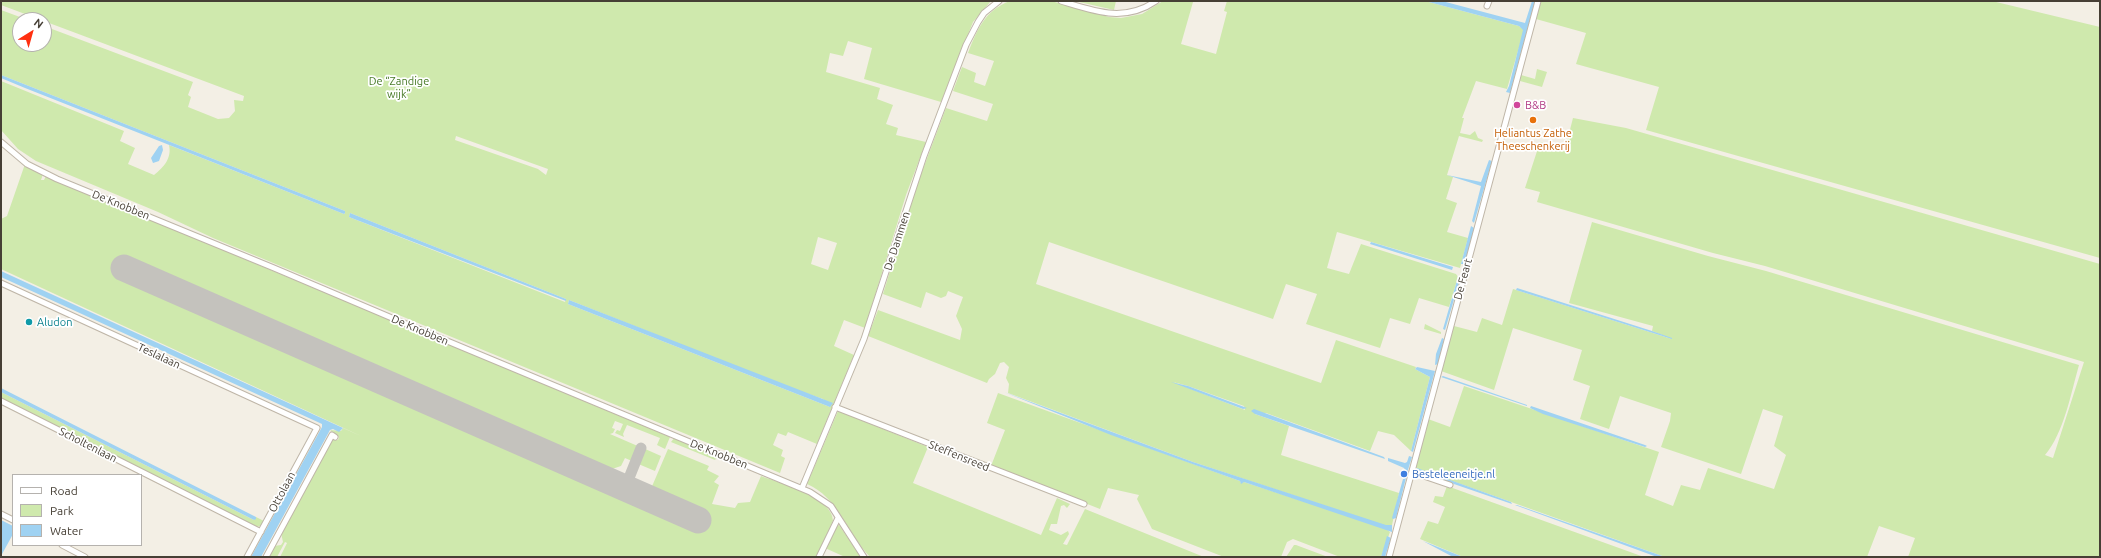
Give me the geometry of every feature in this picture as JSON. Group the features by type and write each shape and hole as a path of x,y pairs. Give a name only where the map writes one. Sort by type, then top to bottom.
{"street":[{"name":"De Dammen","path":"802,488 877,302 924,156 966,45 984,13 999,1"},
{"path":"1060,1 1106,13 1121,14 1145,8 1156,1"},
{"name":"De Feart","path":"1389,557 1538,1"},
{"name":"De Knobben","path":"1,142 27,164 57,179 802,488 824,500 864,557"},
{"name":"Teslalaan","path":"1,283 317,428"},
{"name":"Scholtenlaan","path":"1,401 261,532"},
{"name":"Steffensreed","path":"835,407 1084,504"},
{"name":"Ottolaan","path":"247,557 317,428"},
{"name":"Ottolaan","path":"266,557 277,541 332,435 335,437"},
{"path":"1412,472 1450,485"},
{"path":"1,514 12,520"},
{"path":"819,557 838,518"},
{"path":"64,546 85,557"}],"green space":[{"name":"De “Zandige wijk”","path":"1,1 991,1 973,22 941,102 864,79 872,48 848,41 843,56 830,53 826,72 880,88 877,99 893,105 886,124 898,128 896,135 926,142 906,195 865,328 844,320 834,346 854,355 817,444 788,432 786,436 778,433 773,445 783,450 781,456 785,458 780,473 213,238 158,212 36,161 18,149 1,130 1,81 124,131 120,141 135,148 128,164 154,175 161,169 168,158 170,150 169,145 344,214 345,213 345,211 1,75 1,10 12,14 12,52 52,52 52,29 193,82 188,95 191,97 188,107 218,119 229,118 235,111 234,100 243,101 244,96 52,24 52,12 20,12 1,5","holes":["456,136 548,169 546,175 538,169 455,140","350,213 566,299 565,302 349,217","818,237 837,243 828,270 811,264","569,300 788,387 823,399 830,407 568,304"]},
{"path":"1010,1 1051,1 1109,17 1121,18 1142,14 1163,1 1190,1 1193,2 1181,44 1216,54 1227,12 1224,11 1227,1 1425,1 1519,26 1524,30 1507,89 1476,81 1462,118 1464,118 1460,133 1470,135 1475,131 1478,138 1483,140 1482,142 1459,136 1447,175 1453,177 1446,199 1457,203 1447,232 1468,238 1460,268 1337,232 1327,268 1349,274 1361,244 1456,274 1458,277 1449,307 1419,298 1410,324 1390,318 1380,348 1306,324 1317,294 1286,284 1273,319 1049,242 1036,284 1321,383 1336,340 1416,367 1415,369 1430,377 1411,451 1394,435 1378,431 1370,451 1266,413 1255,414 1289,426 1281,455 1399,493 1392,525 1386,526 1193,462 1008,393 1009,384 1006,378 1009,367 1004,362 1000,363 995,374 987,383 868,336 878,310 960,340 962,329 956,316 963,297 948,291 946,296 941,298 926,292 921,308 883,294 914,193 946,108 987,121 993,104 953,91 962,67 976,73 974,82 985,86 994,61 968,53 983,22 988,15 1001,5","holes":["1173,382 1244,406 1245,410"]},
{"path":"1075,1 1116,1 1114,10"},
{"path":"1540,1 1992,1 2100,27 2100,258 1646,130 1659,87 1576,64 1586,33 1536,19"},
{"path":"1537,69 1547,72 1542,87 1520,81 1521,75 1535,79"},
{"path":"1573,118 1626,128 2100,264 2100,557 1908,557 1915,538 1879,526 1867,557 1665,557 1416,468 1428,419 1450,427 1464,386 1659,452 1645,495 1673,506 1681,485 1700,490 1708,468 1774,489 1786,455 1774,446 1783,416 1763,409 1741,474 1661,447 1670,421 1671,413 1620,396 1609,429 1580,419 1590,386 1573,380 1582,350 1513,328 1494,390 1441,371 1454,326 1477,332 1482,318 1502,325 1513,289 1672,339 1652,331 1653,326 1569,303 1592,222 1708,256 1766,271 2079,365 2062,424 2052,446 2045,455 2053,458 2084,362 1765,266 1713,253 1537,202 1540,192 1525,188 1540,142 1565,149"},
{"path":"25,164 43,174 41,180 44,180 46,176 670,437 665,449 657,445 660,438 627,425 623,434 624,437 615,433 617,430 620,431 623,424 615,421 612,428 615,429 613,433 610,434 640,447 634,462 625,458 621,466 609,470 127,260 121,276 642,505 644,503 696,525 701,514 650,491 668,449 709,466 707,470 719,476 714,482 719,485 712,504 735,508 738,503 750,502 761,476 792,487 815,498 831,512 833,521 816,557 280,557 287,543 285,542 277,557 268,557 274,546 281,545 283,542 281,533 332,439 338,440 339,437 330,430 341,431 343,428 363,437 1,269 1,219 7,216"},
{"path":"1425,324 1441,332 1441,334 1424,329"},
{"path":"1,392 254,520 256,517 264,521 261,526 255,527 1,399"},
{"path":"998,393 1240,481 1241,483 1244,482 1385,528 1390,532 1381,557 1340,557 1293,539 1287,542 1281,557 1224,557 1152,529 1137,499 1139,495 1108,488 1100,509 991,466 1005,430 987,423"},
{"path":"838,411 928,447 913,483 1041,535 1057,498 1070,504 1067,508 1064,505 1061,506 1057,524 1051,524 1049,530 1061,535 1068,531 1069,534 1063,544 1067,545 1085,509 1204,557 870,557 855,538 835,507 818,490 807,484"},
{"path":"675,437 718,456 715,460 671,442"},
{"path":"643,448 661,456 655,471 636,463"},
{"path":"1447,486 1644,557 1463,557 1420,539 1428,521 1438,524 1445,507 1433,502 1435,496 1443,497"},
{"path":"839,525 861,557 845,557 825,548 836,526"},
{"path":"1294,545 1296,545 1328,557 1286,557"}],"water":[{"path":"1425,1 1442,1 1525,23 1532,1 1535,1 1510,93 1506,92 1509,86 1523,30 1519,26"},
{"path":"1,75 345,211 345,213 344,214 25,88 1,78"},
{"path":"162,145 163,150 159,161 153,163 151,158 159,146"},
{"path":"1489,160 1492,161 1474,223 1472,221 1481,186 1447,175 1481,182"},
{"path":"350,213 566,299 566,301 349,217"},
{"path":"1471,226 1474,228 1465,264 1461,264"},
{"path":"1371,242 1453,267 1452,270 1370,244"},
{"path":"1,271 343,428 339,432 333,429 330,430 261,557 251,557 322,427 322,424 1,277"},
{"path":"1458,277 1460,279 1445,330 1443,329"},
{"path":"1517,288 1652,331 1672,339 1516,290"},
{"path":"569,300 833,403 830,407 568,304"},
{"path":"1442,338 1444,339 1438,364 1435,365 1436,354"},
{"path":"1417,367 1435,371 1413,452 1411,451 1430,377 1415,369"},
{"path":"1443,376 1527,405 1527,406 1441,377"},
{"path":"1171,382 1188,386 1247,408 1243,409"},
{"path":"1,388 256,517 256,519 254,520 1,392"},
{"path":"1004,392 1193,462 1386,525 1392,525 1392,532 1244,482 1241,484 1240,481 1111,435"},
{"path":"1531,406 1647,446 1645,447 1543,414 1530,408"},
{"path":"1254,409 1384,457 1385,459 1255,414 1251,411"},
{"path":"1409,456 1412,457 1407,473 1404,468 1388,461 1388,458 1405,463 1407,462"},
{"path":"1417,468 1511,502 1512,504 1419,472 1416,470"},
{"path":"1406,478 1396,518 1393,519 1392,518 1403,479"},
{"path":"1515,505 1517,505 1665,557 1657,557"},
{"path":"1,520 12,526 12,536 1,556"},
{"path":"1387,536 1391,538 1385,557 1381,557"},
{"path":"1423,541 1463,557 1453,557"}],"taxiway":[{"path":"625,488 641,448"}],"runway":[{"path":"124,268 698,520"}],"place":[{"name":"B&B","path":"1517,105"},
{"name":"Heliantus Zathe Theeschenkerij","path":"1533,120"},
{"name":"Aludon","path":"29,322"},
{"name":"Besteleeneitje.nl","path":"1404,474"}]}
